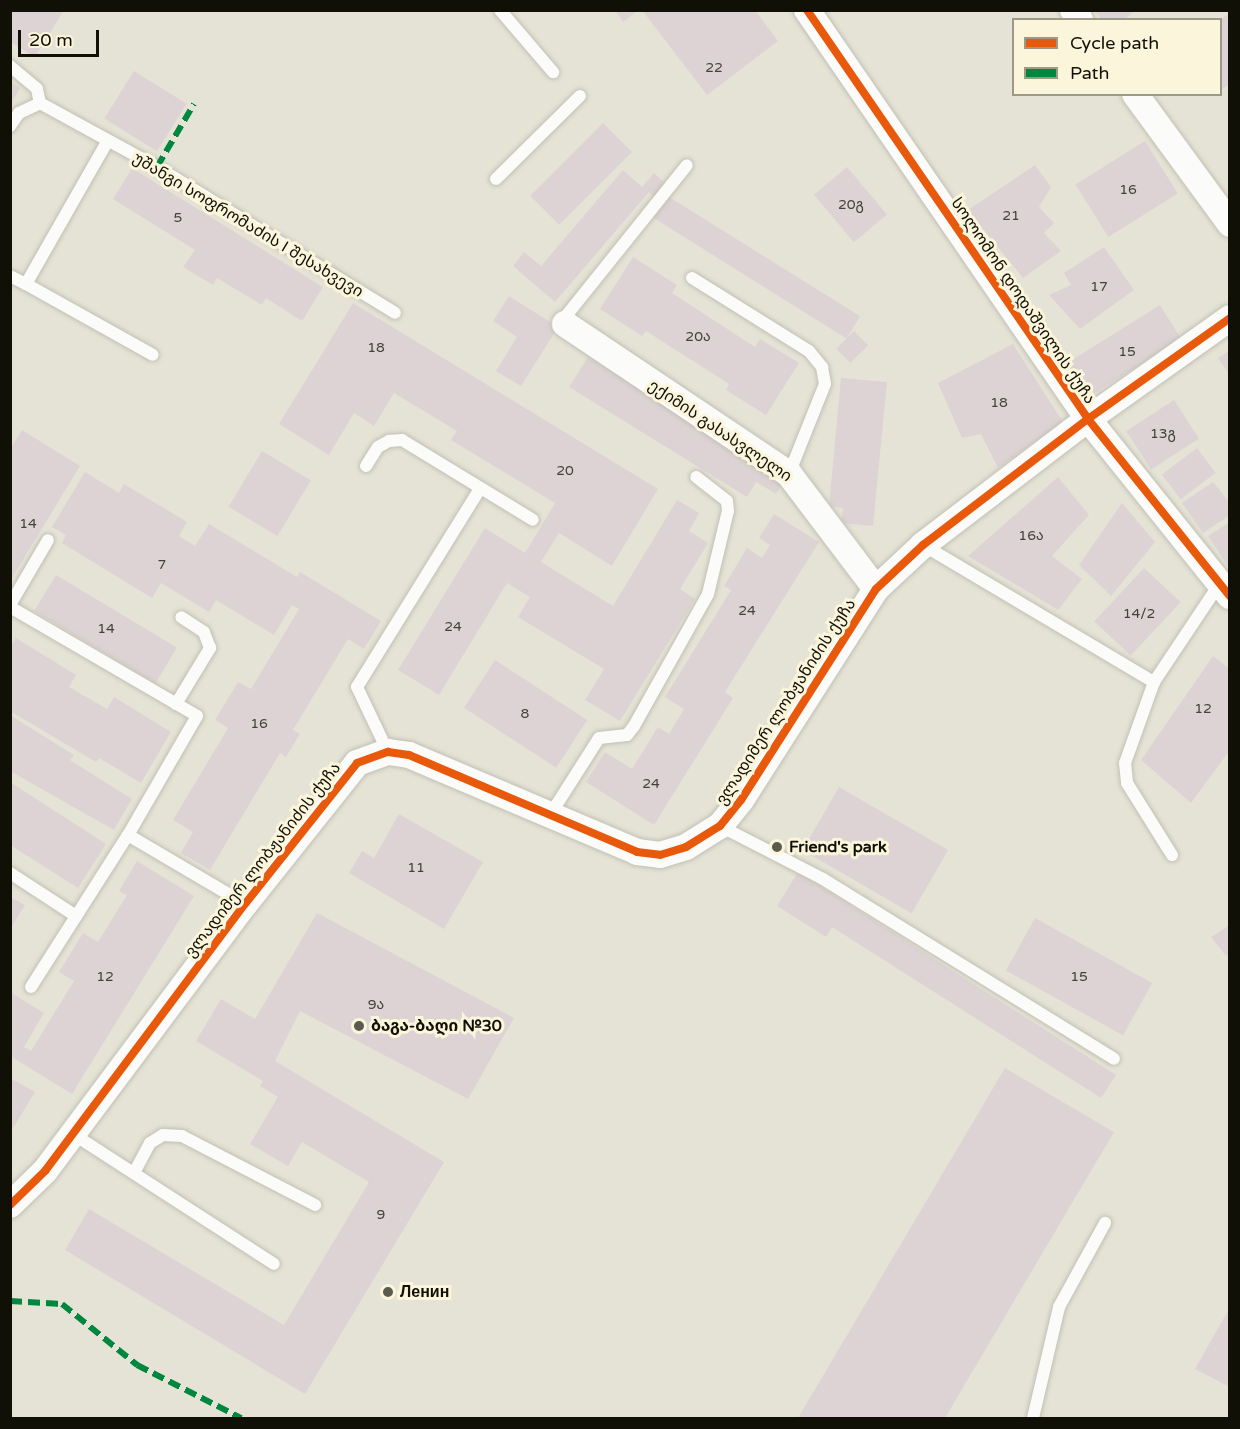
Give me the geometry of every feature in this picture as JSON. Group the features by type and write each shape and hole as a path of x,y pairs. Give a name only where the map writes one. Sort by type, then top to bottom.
{"street":[{"name":"სოლომონ დოდაშვილის ქუჩა","path":"807,10 1088,419 1225,590"},
{"path":"1136,96 1230,224"},
{"name":"ვლადიმერ ლობჟანიძის ქუჩა","path":"10,1205 45,1171 244,904 343,777 357,763 388,752 409,755 637,852 660,855 686,847 720,826 741,800 876,589 923,545 1088,419 1230,318"},
{"name":"ექიმის გასასვლელი","path":"565,324 789,474 876,589"}],"lane":[{"path":"500,10 553,72"},
{"path":"10,66 37,89 40,104 18,113 10,126"},
{"path":"496,179 580,96"},
{"name":"უშანგი სოფრომაძის I შესახვევი","path":"40,104 157,167 395,313"},
{"path":"26,284 107,142"},
{"path":"565,324 566,316 687,165"},
{"path":"10,276 153,355"},
{"path":"692,278 809,351 822,367 825,384 789,474"},
{"path":"366,466 378,447 389,441 402,440 533,520"},
{"path":"550,815 599,738 627,735 634,726 708,594 728,511 727,501 696,477"},
{"path":"388,752 357,687 480,489"},
{"path":"31,987 128,835 197,716 10,606 48,540"},
{"path":"923,545 1154,682"},
{"path":"1172,855 1127,783 1125,762 1154,682 1225,590"},
{"path":"176,704 210,648 204,632 181,617"},
{"path":"720,826 823,879 1114,1059"},
{"path":"128,835 244,904"},
{"path":"10,873 76,916"},
{"path":"73,1134 274,1264"},
{"path":"134,1173 150,1143 163,1135 182,1136 315,1205"},
{"path":"1033,1419 1059,1306 1105,1223"}],"building":[{"path":"10,10 64,10 35,57 10,42"},
{"path":"615,10 638,10 623,22"},
{"path":"642,10 755,10 778,41 707,95"},
{"path":"1094,10 1135,10 1126,18 1100,18"},
{"path":"1230,13 1230,84 1222,90 1222,19"},
{"path":"134,71 187,104 157,151 104,118"},
{"path":"10,82 20,88 10,105"},
{"path":"603,123 632,152 559,225 530,196"},
{"path":"1145,141 1178,194 1108,237 1075,184"},
{"path":"1035,165 1051,187 1039,207 1054,223 1044,233 1061,251 1023,278 968,210"},
{"path":"847,167 887,214 854,242 814,195"},
{"path":"132,168 323,287 302,321 266,298 262,305 217,278 213,285 183,267 195,250 113,199"},
{"path":"623,170 642,187 654,173 665,183 654,197 649,192 555,302 513,266 524,252 541,266"},
{"path":"666,195 860,316 846,338 652,217"},
{"path":"1104,247 1134,290 1080,329 1049,295 1071,285 1064,273"},
{"path":"633,257 677,285 672,293 755,347 760,339 799,363 766,415 726,390 729,384 646,331 642,336 600,309"},
{"path":"509,296 558,327 521,386 496,371 517,337 493,321"},
{"path":"353,303 658,489 612,566 559,533 541,562 613,606 677,500 699,513 689,531 708,543 680,589 695,599 620,721 585,700 604,669 518,617 530,597 507,583 439,695 398,670 485,528 525,553 555,503 451,440 457,431 394,393 374,426 354,413 329,455 279,424"},
{"path":"1160,305 1181,339 1090,396 1069,362"},
{"path":"854,331 868,345 850,363 836,349"},
{"path":"1013,344 1063,422 998,468 981,434 962,438 938,383"},
{"path":"1230,350 1230,375 1218,358"},
{"path":"588,357 785,479 776,494 756,482 747,497 569,387"},
{"path":"841,378 887,382 873,526 841,523 843,508 829,506"},
{"path":"1174,400 1199,439 1151,470 1126,431"},
{"path":"22,430 80,466 10,581 10,449"},
{"path":"1197,448 1216,473 1181,499 1162,474"},
{"path":"262,451 311,480 277,536 229,507"},
{"path":"85,472 119,493 124,484 187,522 179,536 195,546 209,524 297,577 300,572 381,621 364,649 348,639 293,730 300,734 286,757 280,753 210,870 181,853 193,832 173,820 228,728 215,720 238,682 251,689 299,609 292,605 274,635 216,600 209,612 161,583 152,598 62,543 66,535 52,527"},
{"path":"1058,477 1089,515 1052,556 1082,579 1058,610 968,556"},
{"path":"1213,482 1230,503 1230,515 1203,533 1182,503"},
{"path":"1122,503 1155,542 1111,596 1079,565"},
{"path":"774,514 819,542 725,692 733,698 654,825 586,782 605,752 632,769 658,727 669,734 684,709 665,697 731,590 724,586 747,548 762,558 770,545 759,538"},
{"path":"1230,522 1230,569 1208,536"},
{"path":"1144,568 1181,602 1131,655 1094,621"},
{"path":"56,575 177,648 155,684 34,611"},
{"path":"16,638 76,675 69,687 107,709 114,697 171,732 141,783 99,758 96,762 10,711 10,647"},
{"path":"1213,656 1230,669 1230,750 1191,803 1141,760"},
{"path":"495,660 587,720 556,768 464,708"},
{"path":"10,715 74,755 70,760 132,799 114,830 10,771"},
{"path":"10,782 106,844 78,888 10,845"},
{"path":"839,787 948,850 912,913 802,850"},
{"path":"399,814 483,862 444,929 349,873 362,851 374,858"},
{"path":"137,861 194,896 72,1094 10,1056 10,992 44,1013 24,1047 31,1051 74,981 59,972 83,933 98,942 127,895 119,891"},
{"path":"798,872 1116,1075 1101,1098 832,927 826,937 777,906"},
{"path":"10,897 25,905 10,929"},
{"path":"317,913 514,1018 468,1099 300,1011 275,1061 444,1162 305,1394 65,1250 89,1209 284,1325 369,1182 302,1142 288,1166 250,1144 278,1097 260,1086 263,1081 196,1041 221,999 255,1019"},
{"path":"1035,918 1152,983 1123,1035 1006,970"},
{"path":"1230,925 1230,954 1226,956 1211,937"},
{"path":"1005,1068 1114,1132 945,1418 798,1418"},
{"path":"10,1078 35,1092 10,1133"},
{"path":"1230,1307 1230,1387 1195,1369"}],"marked path":[{"path":"157,167 194,104"},
{"path":"10,1301 62,1304 137,1365 241,1418"}],"cycle path":[{"path":"807,10 1088,419 1230,596"},
{"path":"10,1205 45,1171 245,904 357,763 388,752 409,755 637,852 660,855 686,847 720,826 741,800 876,589 923,545 1088,419 1230,318"}],"place":[{"name":"Friend's park","path":"777,847"},
{"name":"ბაგა-ბაღი №30","path":"359,1026"},
{"name":"Ленин","path":"388,1292"}]}
